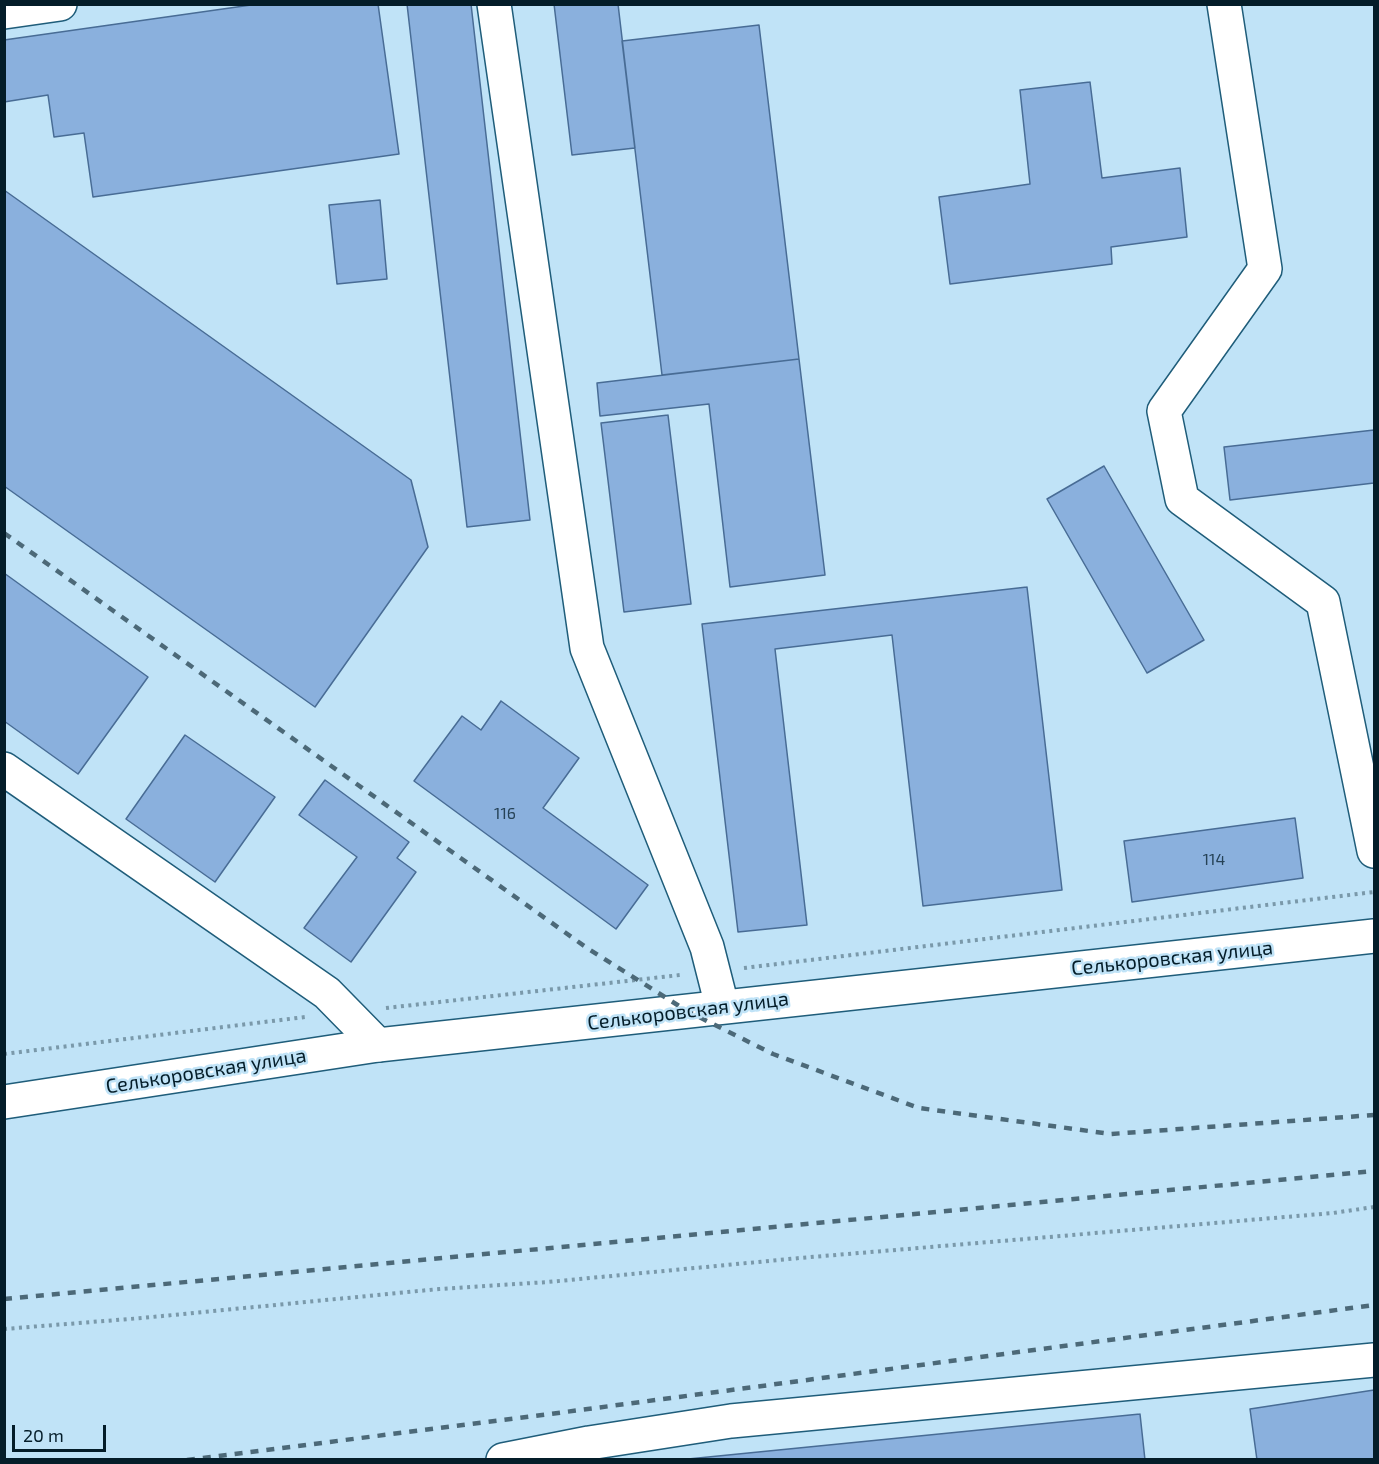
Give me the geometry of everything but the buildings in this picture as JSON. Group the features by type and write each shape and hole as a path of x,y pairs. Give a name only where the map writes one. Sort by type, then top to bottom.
{"main road":[{"path":"4,12 60,4"},
{"path":"494,4 587,648 707,946 722,1006"},
{"path":"1224,4 1265,269 1164,411 1182,499 1323,602 1374,851"},
{"path":"4,769 327,993 378,1045"},
{"name":"Селькоровская улица","path":"4,1102 378,1045 1374,936"},
{"path":"504,1460 589,1443 731,1421 1374,1360"}],"path":[{"path":"4,1329 439,1289 548,1282 800,1258 1333,1213 1374,1207"}],"railway":[{"path":"4,533 587,948 687,1011 773,1054 919,1108 1111,1134 1374,1115"},
{"path":"4,1299 1374,1171"},
{"path":"187,1460 1374,1305"}]}
